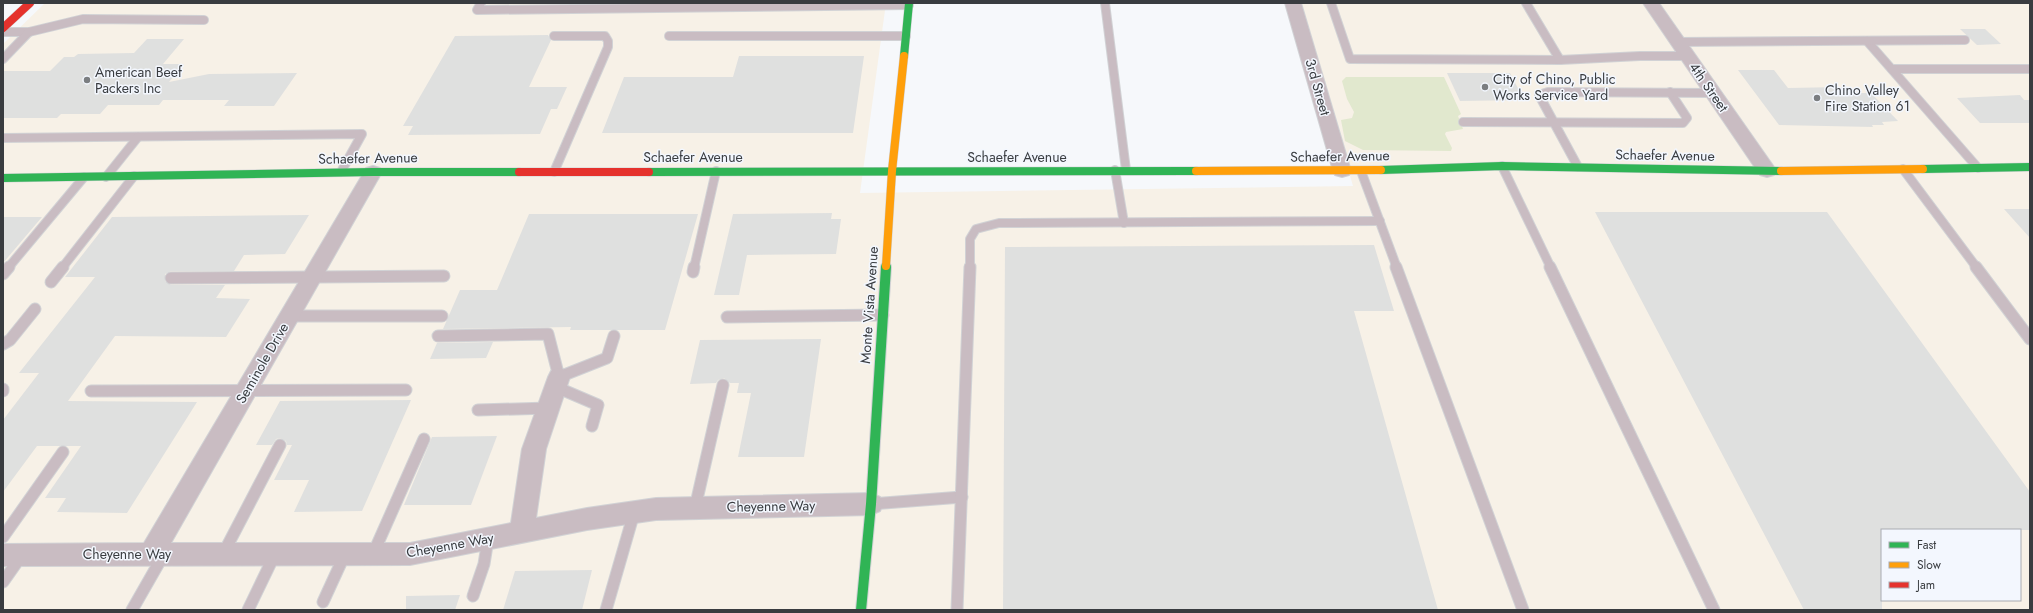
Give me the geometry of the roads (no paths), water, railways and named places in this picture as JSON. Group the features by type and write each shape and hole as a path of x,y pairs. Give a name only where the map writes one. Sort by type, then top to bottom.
{"street":[{"path":"3,28 30,3"},
{"name":"3rd Street","path":"1293,3 1342,171"},
{"name":"4th Street","path":"1651,3 1767,171"},
{"name":"Monte Vista Avenue","path":"860,610 871,504 892,171 909,4"},
{"name":"Schaefer Avenue","path":"3,178 341,172 1116,170 1342,171 1502,166 1767,171 2030,167"},
{"name":"Seminole Drive","path":"158,554 247,389 373,172"},
{"path":"522,532 534,449 555,390"},
{"name":"Cheyenne Way","path":"12,555 410,554 587,519 656,509 871,504"}],"lane":[{"path":"481,3 477,10 909,4"},
{"path":"1105,3 1126,170"},
{"path":"1331,3 1350,59 1560,60 1640,56 1688,56"},
{"path":"1526,3 1560,60"},
{"path":"3,32 29,32 83,19 204,20"},
{"path":"3,58 29,32"},
{"path":"554,36 605,36 608,41 608,47 554,172"},
{"path":"669,36 906,36"},
{"path":"1678,42 1965,40"},
{"path":"1867,41 1978,168"},
{"path":"1892,69 2030,69"},
{"path":"1578,167 1539,95 1548,92 1713,93"},
{"path":"1463,122 1683,123 1687,118 1670,92"},
{"path":"3,138 362,134 341,172"},
{"path":"106,177 138,136"},
{"path":"1502,166 1714,610"},
{"path":"1903,169 2030,339"},
{"path":"1116,170 1124,223"},
{"path":"1361,170 1523,610"},
{"path":"693,272 716,171"},
{"path":"51,282 134,176"},
{"path":"3,274 84,177"},
{"path":"957,610 970,300 970,239 976,229 999,223 1380,221"},
{"path":"171,278 444,276"},
{"path":"3,344 10,340 35,309"},
{"path":"727,317 883,315"},
{"path":"290,316 442,316"},
{"path":"438,336 548,334 555,390"},
{"path":"478,410 555,390 607,358 614,336"},
{"path":"695,508 723,386"},
{"path":"91,391 247,389 406,390"},
{"path":"555,390 598,406 592,426"},
{"path":"373,554 424,439"},
{"path":"223,554 280,445"},
{"path":"3,537 63,452"},
{"path":"871,504 962,497"},
{"path":"606,610 634,512"},
{"path":"473,596 484,564 488,539"},
{"path":"132,610 158,554"},
{"path":"248,610 275,554"},
{"path":"323,602 345,554"},
{"path":"3,582 12,555"}],"place":[{"name":"American Beef Packers Inc","path":"87,80"},
{"name":"City of Chino, Public Works Service Yard","path":"1485,87"},
{"name":"Chino Valley Fire Station 61","path":"1817,98"}]}
